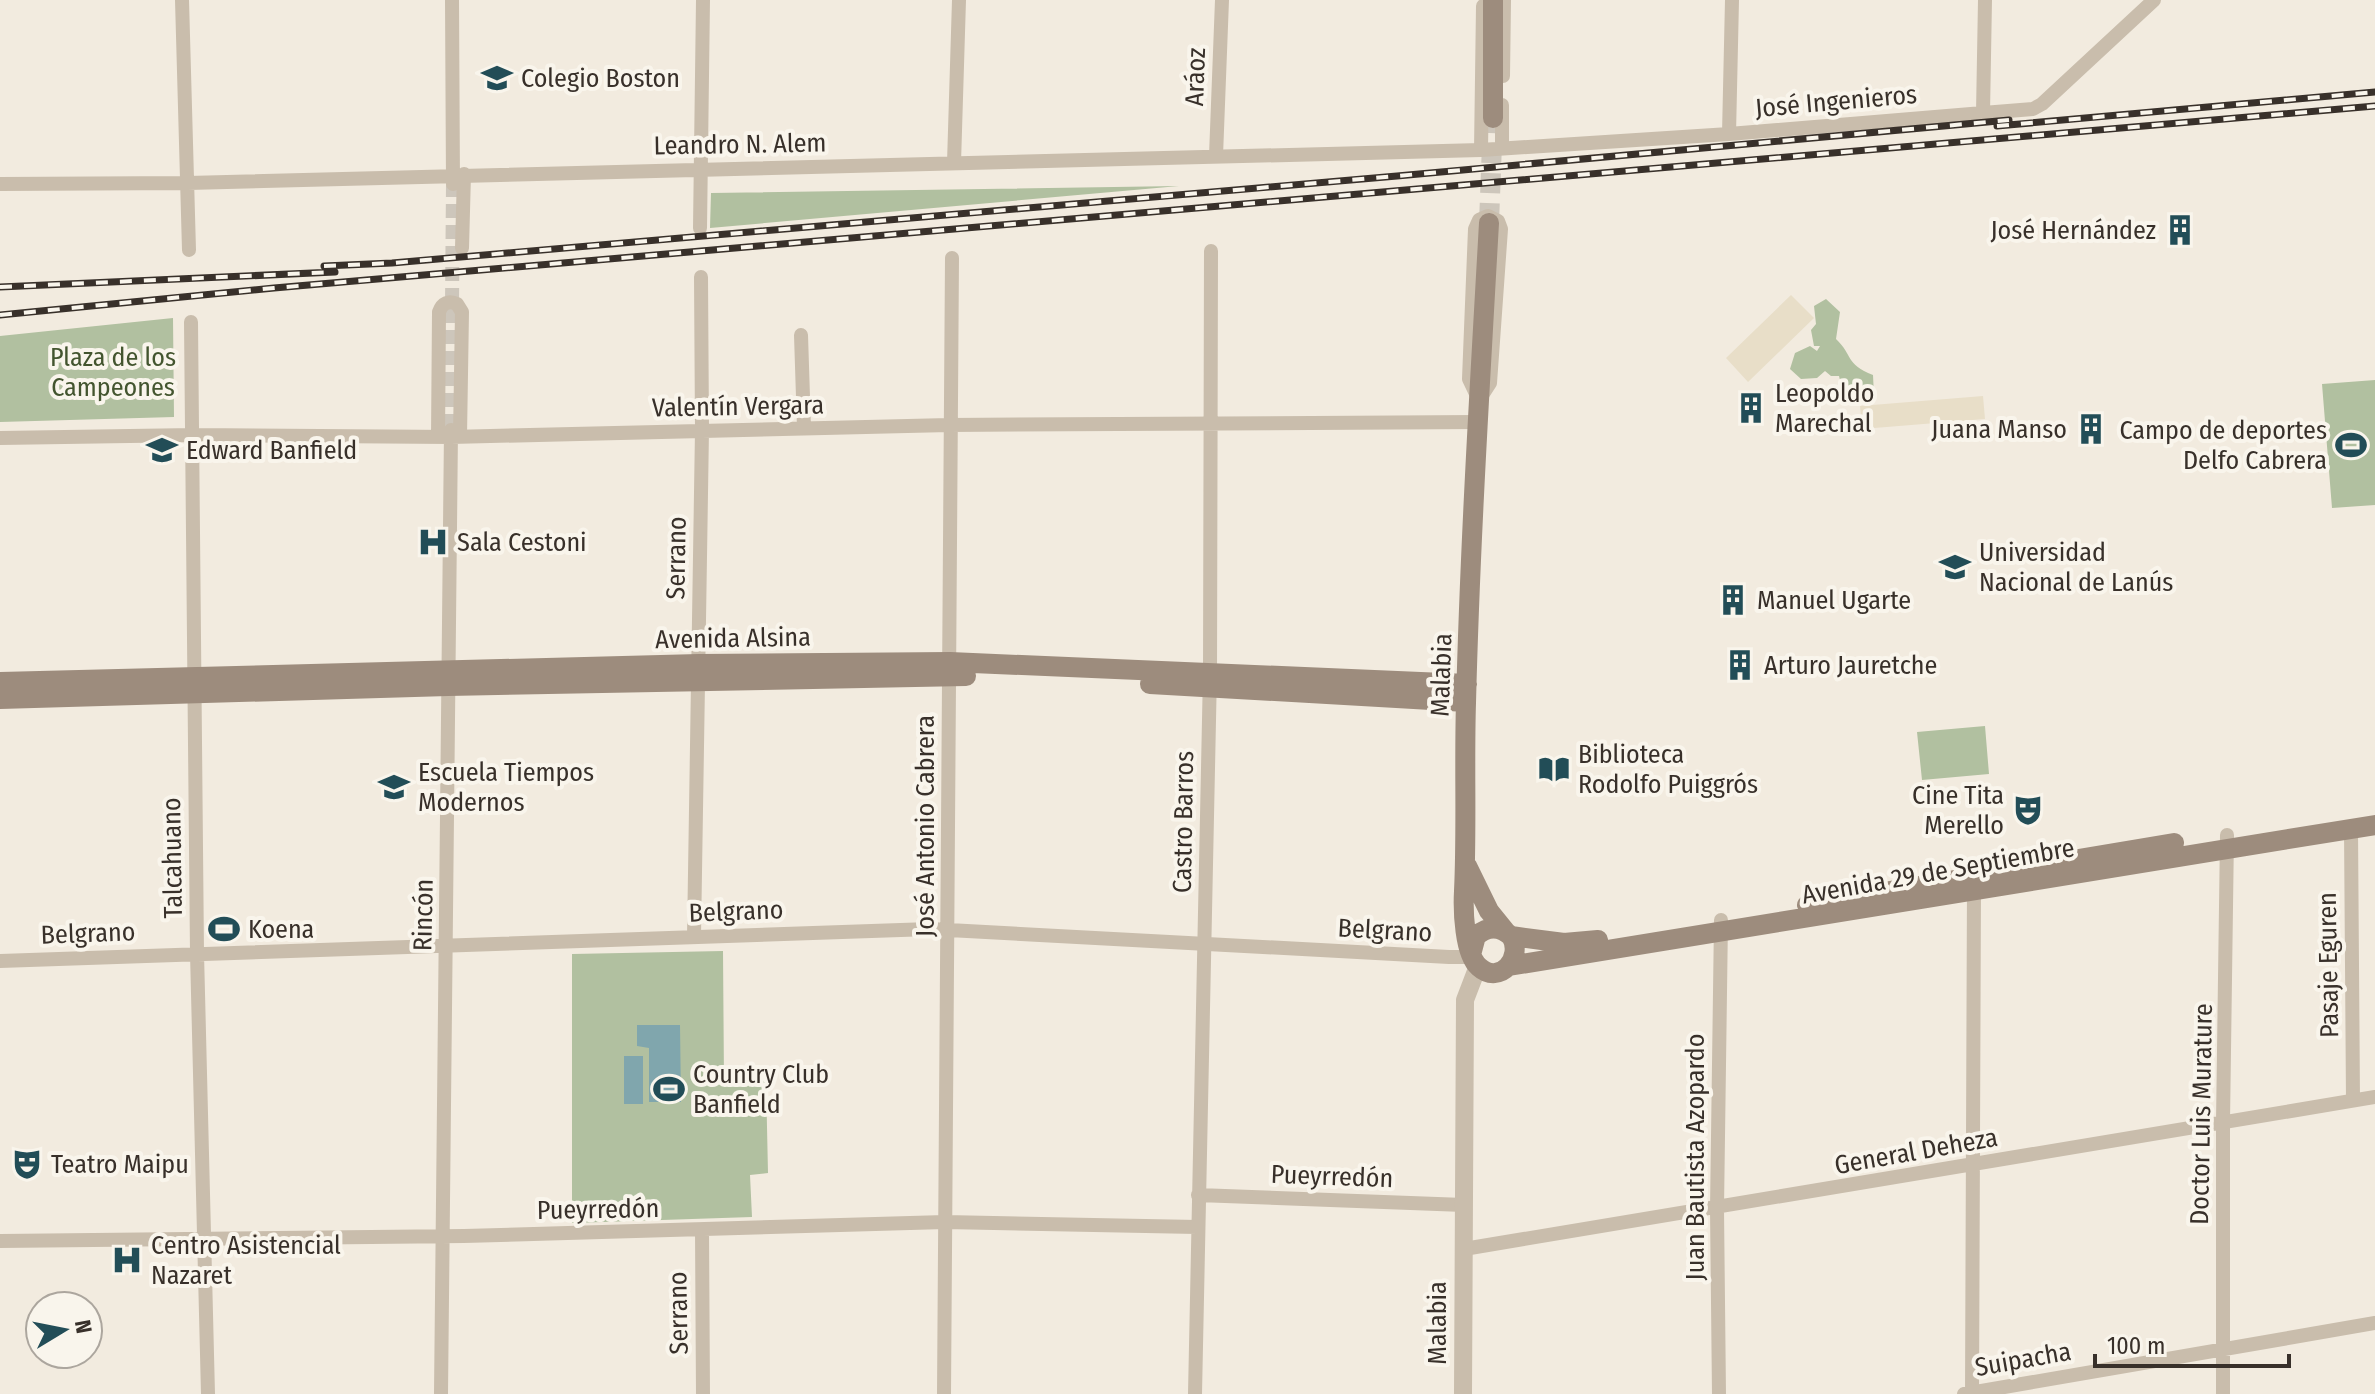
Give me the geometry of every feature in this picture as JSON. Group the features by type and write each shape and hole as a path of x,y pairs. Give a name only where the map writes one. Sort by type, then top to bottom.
{"main road":[{"path":"1493,0 1493,118"},
{"name":"Malabia","path":"1474,958 1464,922 1466,693 1489,223"},
{"name":"Avenida Alsina","path":"0,682 194,685 950,669 1466,693"},
{"name":"Avenida Alsina","path":"0,699 194,685"},
{"name":"Avenida 29 de Septiembre","path":"1509,966 1974,883 2228,842 2375,813"},
{"name":"Avenida 29 de Septiembre","path":"2228,842 2375,825"},
{"path":"1466,862 1489,911 1508,934 1516,952 1509,966 1490,972 1474,958 1476,936 1498,928 1508,934"},
{"name":"Avenida 29 de Septiembre","path":"1508,934 1541,941 1579,943 1721,927"}],"street":[{"path":"182,0 189,250"},
{"path":"452,0 462,248"},
{"path":"700,228 703,0"},
{"path":"954,163 959,0"},
{"name":"Aráoz","path":"1216,156 1222,0"},
{"path":"1481,150 1483,0"},
{"path":"1502,148 1504,0"},
{"path":"1729,134 1732,0"},
{"path":"1983,113 1985,0"},
{"name":"José Ingenieros","path":"1481,150 1729,134 2033,109 2154,0"},
{"name":"Leandro N. Alem","path":"0,184 457,178 1481,150"},
{"name":"Malabia","path":"1488,216 1498,221 1501,229 1490,383 1479,400 1469,379 1475,229 1479,220 1488,216"},
{"name":"Castro Barros","path":"1195,1394 1209,680 1211,251"},
{"name":"José Antonio Cabrera","path":"944,1394 952,258"},
{"name":"Serrano","path":"694,936 702,430 701,277"},
{"path":"450,302 457,304 462,312 450,434 439,312 443,305 450,302"},
{"name":"Talcahuano","path":"191,322 197,953 208,1394"},
{"path":"801,335 804,428"},
{"name":"Valentín Vergara","path":"0,438 949,425 1478,422"},
{"name":"Rincón","path":"441,1394 450,434"},
{"name":"Pasaje Eguren","path":"2351,829 2353,1100"},
{"name":"Doctor Luis Murature","path":"2223,1394 2223,1122 2228,842"},
{"path":"1969,1394 1974,883"},
{"name":"Juan Bautista Azopardo","path":"1719,1394 1717,1209 1721,927"},
{"name":"Belgrano","path":"0,961 949,930 1474,958"},
{"name":"Malabia","path":"1463,1394 1465,1000 1474,958"},
{"name":"General Deheza","path":"1464,1249 2375,1097"},
{"name":"Pueyrredón","path":"1198,1195 1464,1205"},
{"name":"Pueyrredón","path":"0,1241 443,1237 945,1222 1197,1227"},
{"name":"Serrano","path":"702,1231 703,1394"},
{"name":"Suipacha","path":"1969,1394 2375,1323"}],"green space":[{"path":"1179,186 710,228 711,193"},
{"path":"1826,299 1840,312 1836,339 1853,363 1873,375 1874,396 1861,403 1843,393 1839,376 1831,376 1825,371 1817,378 1801,379 1790,369 1795,353 1810,346 1817,351 1820,346 1814,346 1811,330 1816,324 1814,306"},
{"name":"Plaza de los Campeones","path":"173,318 174,417 0,422 0,336"},
{"name":"Campo de deportes Delfo Cabrera","path":"2375,380 2375,505 2332,508 2322,384"},
{"path":"1985,726 1989,774 1922,780 1917,732"},
{"name":"Country Club Banfield","path":"723,951 724,1082 766,1081 768,1173 750,1175 752,1217 572,1223 572,954"}],"shaded area":[{"path":"1791,295 1814,318 1748,382 1726,358"},
{"path":"1983,396 1985,419 1862,429 1860,406"}],"water":[{"path":"637,1025 680,1025 681,1102 649,1102 649,1048 637,1046"},
{"path":"624,1056 643,1056 643,1104 624,1104"}],"tunnel":[{"path":"1489,223 1493,118"},
{"path":"451,428 453,184"}],"railway":[{"path":"1997,126 2375,92"},
{"path":"0,315 274,288 2375,106"},
{"path":"324,266 392,263 1397,176 2009,120"},
{"path":"0,287 335,272"}],"place":[{"name":"Colegio Boston","path":"497,78"},
{"name":"José Hernández","path":"2180,230"},
{"name":"Leopoldo Marechal","path":"1751,408"},
{"name":"Juana Manso","path":"2091,429"},
{"name":"Campo de deportes Delfo Cabrera","path":"2351,445"},
{"name":"Edward Banfield","path":"162,450"},
{"name":"Sala Cestoni","path":"433,542"},
{"name":"Universidad Nacional de Lanús","path":"1955,567"},
{"name":"Manuel Ugarte","path":"1733,600"},
{"name":"Arturo Jauretche","path":"1740,665"},
{"name":"Biblioteca Rodolfo Puiggrós","path":"1554,769"},
{"name":"Escuela Tiempos Modernos","path":"394,787"},
{"name":"Cine Tita Merello","path":"2028,810"},
{"name":"Koena","path":"224,929"},
{"name":"Country Club Banfield","path":"669,1089"},
{"name":"Teatro Maipu","path":"27,1164"},
{"name":"Centro Asistencial Nazaret","path":"127,1260"}]}
